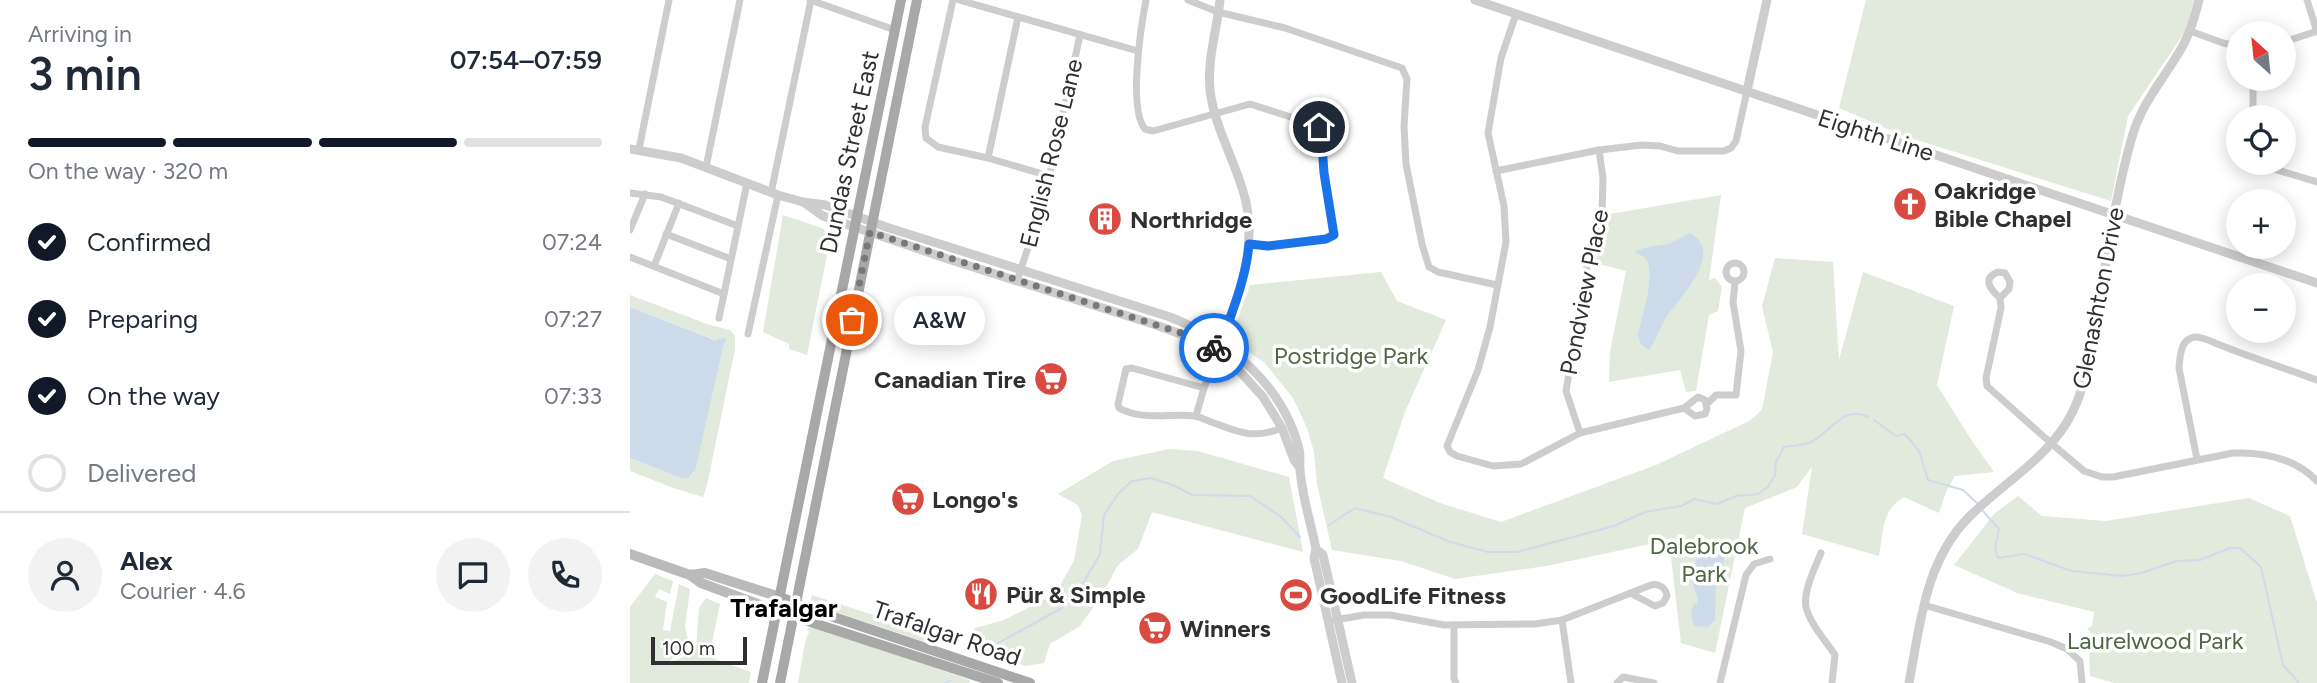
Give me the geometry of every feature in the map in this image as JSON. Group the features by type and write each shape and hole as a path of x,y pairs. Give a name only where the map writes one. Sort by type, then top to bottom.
{"main road":[{"name":"Dundas Street East","path":"762,683 901,0"},
{"name":"Dundas Street East","path":"780,683 917,0"},
{"name":"Trafalgar Road","path":"630,554 690,575 701,583 777,611 796,610 1030,683"},
{"name":"Trafalgar Road","path":"690,575 705,573 780,597 796,610 998,683"}],"street":[{"path":"669,0 634,149 670,155 706,167 774,194 803,202 823,216 856,222 1170,317 1192,326 1250,367 1273,393 1294,432 1316,549 1314,558 1352,683"},
{"path":"706,167 740,0"},
{"path":"748,334 811,0 895,30"},
{"path":"953,0 925,127 926,138 938,147 1049,176"},
{"path":"959,0 1138,51"},
{"path":"1146,0 1136,82 1141,122 1145,129 1153,131 1253,104 1316,125 1321,131 1324,173 1334,235 1326,239 1268,246 1249,244"},
{"path":"1188,0 1218,12 1284,28 1402,68 1408,79 1404,126 1406,164 1429,267 1438,272 1497,285"},
{"path":"1196,416 1203,388 1245,271 1249,244 1246,200 1212,101 1209,72 1220,0"},
{"name":"Eighth Line","path":"1475,0 2317,283"},
{"path":"1496,171 1599,150 1642,145 1678,151 1724,151 1731,148 1735,141 1767,0"},
{"name":"Glenashton Drive","path":"1909,683 1933,572 1955,533 1969,516 2052,444 2071,414 2084,386 2114,215 2132,136 2141,110 2190,31 2199,0"},
{"path":"2296,38 2317,31 2307,0"},
{"path":"1516,14 1501,58 1488,132 1504,206 1506,242 1490,327 1478,370 1447,446 1450,452 1457,456 1493,466 1521,464 1580,433 1684,408 1698,397 1707,404"},
{"path":"988,158 1018,17"},
{"path":"2190,31 2226,44"},
{"name":"English Rose Lane","path":"1017,281 1045,196 1080,35"},
{"name":"Pondview Place","path":"1580,433 1566,391 1588,260 1602,215 1603,178 1599,150"},
{"path":"2294,175 2317,182"},
{"path":"719,318 747,183"},
{"path":"630,193 679,203 738,226"},
{"path":"630,230 645,194"},
{"path":"654,266 679,203"},
{"path":"871,227 947,258 1219,347 1250,381 1282,428 1294,460 1300,468"},
{"path":"666,234 731,259"},
{"path":"630,257 724,294"},
{"path":"1684,408 1695,416 1701,416 1716,395 1736,395 1741,351 1733,302 1735,283"},
{"path":"2000,298 2001,308 1988,368 1987,386 2084,471 2113,478 2197,459 2250,452 2296,464 2317,481"},
{"path":"2197,459 2179,368 2183,344 2188,340 2199,337 2317,380"},
{"path":"1203,388 1139,368 1126,369 1118,404 1119,408 1138,415 1196,416 1239,433 1256,435 1282,428"},
{"path":"1821,553 1811,575 1805,605 1812,621 1835,655 1832,683"},
{"path":"1720,683 1746,575 1754,564 1770,559"},
{"path":"1333,621 1364,615 1390,614 1454,625 1535,624 1562,620 1632,594"},
{"path":"1924,605 2067,649 2080,661 2082,683"},
{"path":"1562,620 1571,683"},
{"path":"1333,621 1342,683"},
{"path":"1454,625 1456,683"},
{"path":"1618,683 1623,677 1654,683"}],"green space":[{"path":"1866,0 2194,0 2186,30 2128,116 2111,201 1904,136 1839,108"},
{"path":"1721,195 1709,280 1715,278 1722,287 1718,311 1709,315 1696,391 1686,392 1680,370 1609,382 1610,352 1626,271 1595,263 1610,214"},
{"path":"783,215 822,228 831,235 807,355 789,349 789,344 763,332"},
{"path":"1775,258 1833,262 1839,360 1863,272 1954,306 1937,385 1994,472 1955,476 1939,513 1904,497 1897,502 1887,515 1879,556 1802,534 1812,467 1797,487 1745,508 1715,653 1681,643 1669,540 1546,566 1455,579 1401,561 1332,550 1317,484 1314,452 1307,428 1293,398 1264,362 1230,340 1250,285 1381,272 1397,301 1446,320 1405,412 1383,478 1440,503 1501,522 1656,465 1749,421 1762,410 1773,352 1762,306"},
{"path":"630,295 730,330 735,336 735,349 703,497 630,471 630,458 681,478 688,478 694,473 724,343 727,341 725,337 716,340 630,307"},
{"path":"1169,449 1198,451 1289,477 1303,552 1152,512 1138,549 1118,565 1100,598 1080,626 1050,644 1044,663 1025,666 970,643 975,628 1004,620 1055,594 1074,561 1082,515 1078,505 1058,494 1113,461"},
{"name":"Laurelwood Park","path":"2018,496 2042,516 2106,521 2249,498 2290,516 2317,603 2317,683 2114,683 2090,676 2091,633 2087,629 2092,626 2094,612 2017,593 1954,565 1994,514"},
{"path":"655,574 673,581 670,594 659,589 655,597 667,602 663,630 670,631 679,584 690,589 685,627 688,640 670,661 696,650 699,608 706,598 720,604 709,657 751,672 749,683 630,683 630,607"},
{"path":"812,595 947,639 937,645 931,644 810,603"},
{"path":"812,627 970,680 969,683 798,683 809,632 807,629"}],"water":[{"path":"1690,233 1700,241 1702,263 1690,286 1667,316 1649,350 1641,344 1638,335 1648,295 1650,273 1645,257 1634,252 1669,244"},
{"path":"630,307 715,340 725,337 727,341 724,343 695,471 688,478 681,478 630,458"},
{"path":"1719,540 1727,547 1722,568 1725,573 1716,587 1715,620 1708,627 1694,626 1691,612 1694,603 1697,605 1698,602 1693,577 1695,563 1707,545"}],"waterway":[{"path":"1329,525 1355,508 1391,517 1450,542 1488,552 1517,552 1614,526 1645,512 1681,506 1694,499 1717,504 1736,496 1758,494 1768,487 1775,475 1776,462 1784,447 1811,442 1837,421 1851,414 1868,417"},
{"path":"1874,420 1896,436 1905,434 1919,451 1928,480 1963,490 1978,504"},
{"path":"980,653 1062,608 1077,594 1100,554 1104,515 1118,494 1132,481 1151,478 1192,495 1250,496 1281,517 1300,537"},
{"path":"1983,511 1999,529 1995,548 1998,558 2024,554 2072,571 2122,576 2142,573 2176,561 2200,560 2230,548 2240,548 2261,567 2283,665 2299,683"},
{"path":"945,683 950,681"}],"way so far":[{"path":"852,320 870,232 1005,278 1188,335 1214,348"}],"place":[{"name":"Oakridge Bible Chapel","path":"1910,204"},
{"name":"Northridge","path":"1105,219"},
{"name":"A&W","path":"852,320"},
{"name":"Canadian Tire","path":"1051,379"},
{"name":"Longo's","path":"908,499"},
{"name":"Pür & Simple","path":"981,594"},
{"name":"GoodLife Fitness","path":"1296,595"},
{"name":"Winners","path":"1155,628"}],"district":[{"name":"Trafalgar","path":"784,608"}],"route":[{"path":"1214,348 1218,351 1224,335 1245,271 1249,244 1268,246 1329,239 1334,235 1319,127"}],"park label":[{"name":"Postridge Park","path":"1351,355"},
{"name":"Dalebrook Park","path":"1704,559"}]}
